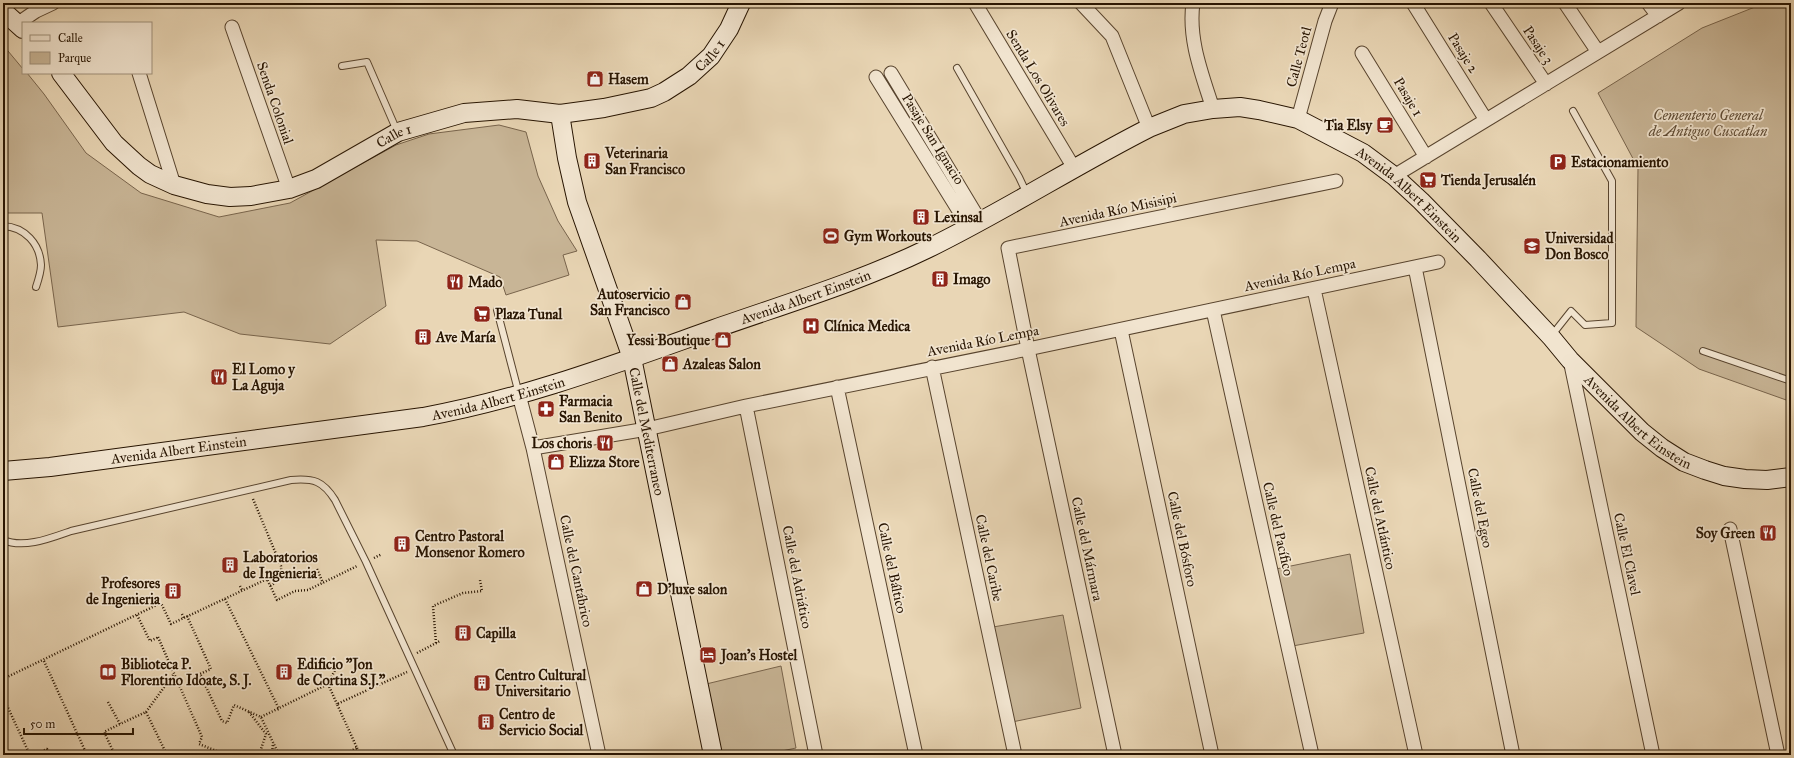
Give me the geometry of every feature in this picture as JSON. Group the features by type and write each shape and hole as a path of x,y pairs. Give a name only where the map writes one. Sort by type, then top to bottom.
{"street":[{"path":"5,3 14,24"},
{"path":"14,24 53,3"},
{"name":"Calle 1","path":"62,74 97,123 119,148 150,174 174,185 230,197 251,196 289,189 316,179 398,132 464,113 517,109 560,114 635,102 664,92 689,76 710,56 729,29 741,3"},
{"name":"Senda Los Olivares","path":"975,3 1074,168"},
{"path":"1081,3 1112,36 1149,128"},
{"path":"1193,3 1191,19 1194,47 1213,109"},
{"name":"Calle Teotl","path":"1298,119 1325,21 1332,3"},
{"name":"Pasaje 2","path":"1413,3 1486,120"},
{"name":"Pasaje 3","path":"1491,3 1546,84"},
{"path":"1565,3 1598,52"},
{"path":"1648,3 1658,16"},
{"path":"1394,176 1679,3"},
{"path":"3,11 14,24"},
{"name":"Senda Colonial","path":"232,27 289,189"},
{"name":"Pasaje 1","path":"1362,53 1426,157"},
{"path":"892,72 972,220"},
{"path":"139,74 174,185"},
{"name":"Pasaje San Ignacio","path":"876,77 972,220"},
{"name":"Avenida Albert Einstein","path":"3,471 66,465 423,417 464,410 519,395 632,358 862,277 927,249 972,220 1028,195 1074,168 1149,128 1184,114 1213,109 1240,107 1298,119 1363,153 1394,176 1473,253 1551,337 1570,360 1642,432 1662,448 1684,462 1711,472 1745,479 1767,480 1791,477"},
{"name":"Calle del Mediterraneo","path":"560,114 567,158 577,202 632,358 713,755"},
{"name":"Avenida Río Misisipi","path":"1028,349 1008,248 1336,181"},
{"name":"Avenida Río Lempa","path":"533,448 647,429 746,406 1121,330 1438,262"},
{"name":"Calle del Egeo","path":"1415,267 1513,755"},
{"name":"Calle del Atlántico","path":"1314,289 1416,755"},
{"name":"Calle del Pacífico","path":"1213,310 1312,755"},
{"name":"Calle del Bósforo","path":"1121,330 1212,755"},
{"name":"Calle del Mármara","path":"1028,349 1115,755"},
{"name":"Calle El Clavel","path":"1570,360 1653,755"},
{"name":"Calle del Caribe","path":"932,368 1015,755"},
{"name":"Calle del Báltico","path":"837,387 916,755"},
{"name":"Calle del Cantábrico","path":"519,395 533,448 599,755"},
{"name":"Calle del Adriático","path":"746,406 816,755"},
{"path":"1730,529 1778,755"}],"lane":[{"path":"342,66 367,62 398,132"},
{"path":"957,68 1028,195"},
{"path":"1551,337 1571,311 1585,325 1612,323 1612,181 1573,111"},
{"path":"3,226 10,226 28,234 38,250 41,266 36,287"},
{"path":"497,310 519,395"},
{"path":"1704,350 1791,381"},
{"path":"3,540 20,543 42,540 71,531 249,491 291,480 302,479 319,482 330,492 335,500 366,562 454,755"}],"path":[{"path":"249,491 281,566 281,574 279,579 270,586"},
{"path":"3,679 44,661 161,603 171,624 267,579 277,600 295,591 308,590 366,562"},
{"path":"317,569 323,582"},
{"path":"436,643 433,606 462,593 482,591 480,580"},
{"path":"240,586 242,590"},
{"path":"225,599 279,709 276,710"},
{"path":"182,614 185,617 211,669 200,674 222,721 227,723 234,705 261,717 279,755"},
{"path":"137,615 150,641 158,637 173,674 202,736 199,744 219,753"},
{"path":"410,657 440,642"},
{"path":"44,661 87,755"},
{"path":"261,717 328,684 336,668"},
{"path":"337,704 415,668"},
{"path":"115,755 104,732 146,712 173,674"},
{"path":"328,684 361,755"},
{"path":"3,697 30,755"},
{"path":"108,702 120,724"},
{"path":"248,711 266,734 259,755"},
{"path":"146,712 167,755"},
{"path":"272,755 273,743"},
{"path":"33,755 47,748 50,755"},
{"path":"342,755 357,748"}],"green space":[{"name":"Cementerio General de Antiguo Cuscatlan","path":"1765,3 1791,3 1791,419 1789,401 1699,369 1636,327 1638,168 1598,93 1702,28"},
{"path":"3,45 22,68 22,74 28,74 44,94 86,153 141,193 219,217 290,203 396,145 429,134 499,125 526,132 538,176 558,221 577,251 563,255 569,275 506,295 500,277 417,241 376,240 386,306 330,344 240,334 184,312 58,327 42,213 3,213"},
{"path":"1350,554 1364,633 1287,647 1271,570"},
{"path":"1063,615 1081,708 1012,722 993,627"},
{"path":"781,666 796,748 763,755 717,755 702,685"}],"place":[{"name":"Hasem","path":"595,79"},
{"name":"Tia Elsy","path":"1385,125"},
{"name":"Veterinaria San Francisco","path":"592,161"},
{"name":"Estacionamiento","path":"1558,162"},
{"name":"Tienda Jerusalén","path":"1428,180"},
{"name":"Lexinsal","path":"921,217"},
{"name":"Gym Workouts","path":"831,236"},
{"name":"Universidad Don Bosco","path":"1532,246"},
{"name":"Imago","path":"940,279"},
{"name":"Mado","path":"455,282"},
{"name":"Autoservicio San Francisco","path":"683,302"},
{"name":"Plaza Tunal","path":"482,314"},
{"name":"Clínica Medica","path":"811,326"},
{"name":"Ave María","path":"423,337"},
{"name":"Yessi Boutique","path":"723,340"},
{"name":"Azaleas Salon","path":"670,364"},
{"name":"El Lomo y La Aguja","path":"219,377"},
{"name":"Farmacia San Benito","path":"546,409"},
{"name":"Los choris","path":"605,443"},
{"name":"Elizza Store","path":"556,462"},
{"name":"Soy Green","path":"1768,533"},
{"name":"Centro Pastoral Monsenor Romero","path":"402,544"},
{"name":"Laboratorios de Ingenieria","path":"230,565"},
{"name":"D'luxe salon","path":"644,589"},
{"name":"Profesores de Ingenieria","path":"173,591"},
{"name":"Capilla","path":"463,633"},
{"name":"Joan's Hostel","path":"708,655"},
{"name":"Biblioteca P. Florentino Idoate, S. J.","path":"108,672"},
{"name":"Edificio \"Jon de Cortina S.J.\"","path":"284,672"},
{"name":"Centro Cultural Universitario","path":"482,683"},
{"name":"Centro de Servicio Social","path":"486,722"}]}
